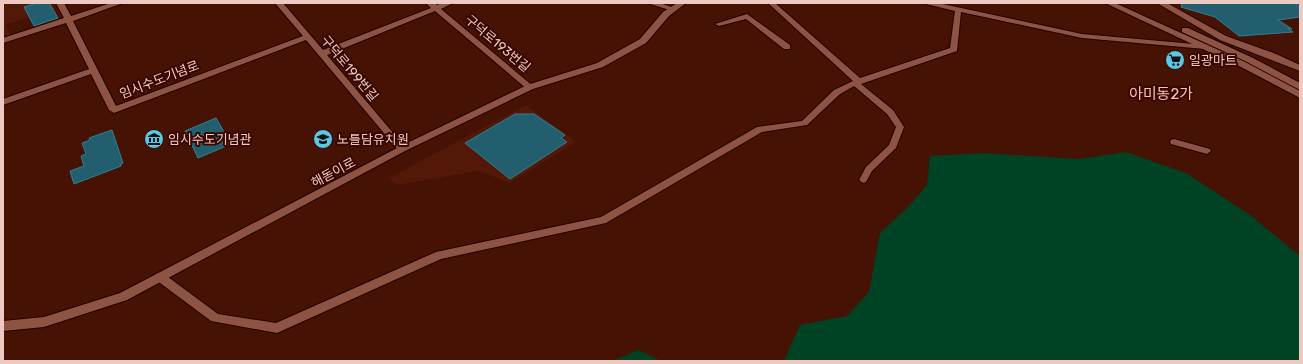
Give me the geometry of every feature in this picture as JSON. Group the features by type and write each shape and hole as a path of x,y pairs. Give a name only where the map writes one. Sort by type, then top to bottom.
{"street":[{"name":"임시수도기념로","path":"60,3 114,110 308,37"},
{"path":"3,41 119,3"},
{"name":"구덕로199번길","path":"280,3 402,149"},
{"path":"322,54 433,6 449,3"},
{"path":"651,3 673,9"},
{"name":"해돋이로","path":"3,326 44,322 122,297 340,184 402,149 530,87 600,65 643,41 666,14 682,3"},
{"path":"1109,3 1242,64 1300,96"},
{"path":"1126,3 1250,60 1300,87"},
{"path":"1162,3 1223,38 1274,56 1300,68"},
{"name":"구덕로193번길","path":"433,6 530,87"},
{"path":"3,102 94,70"}],"lane":[{"path":"771,3 890,112 900,128 893,146 869,169 863,180"},
{"path":"928,3 958,11 1082,36 1205,47"},
{"path":"160,277 215,318 277,328 439,255 603,220 760,129 804,123 837,92 857,83 954,49 958,11"},
{"path":"719,24 747,16 787,47"},
{"path":"1174,142 1207,152"}],"shaded area":[{"path":"3,3 52,3 55,9 6,24 11,35 3,37"},
{"path":"526,105 576,142 510,183 479,171 397,185 389,178"}],"green space":[{"path":"1126,152 1186,173 1250,215 1300,256 1300,361 784,361 800,325 847,316 869,292 880,233 908,207 927,185 930,156 984,153 1079,159"},
{"path":"638,350 661,361 613,361"}],"building":[{"path":"37,3 49,3 58,18 34,26 24,7"},
{"path":"1182,3 1293,3 1300,6 1300,17 1278,20 1292,29 1288,29 1293,32 1239,36 1215,17 1181,7"},
{"path":"515,114 534,114 565,135 561,138 567,142 510,179 465,143"},
{"path":"216,118 231,144 198,158 185,131"},
{"path":"112,130 123,163 121,166 74,184 70,171 84,166 81,156 86,154 82,143 90,140 89,138"}],"place":[{"name":"일광마트","path":"1175,60"},
{"name":"임시수도기념관","path":"154,139"},
{"name":"노틀담유치원","path":"323,139"}],"district":[{"name":"아미동2가","path":"1161,94"}]}
